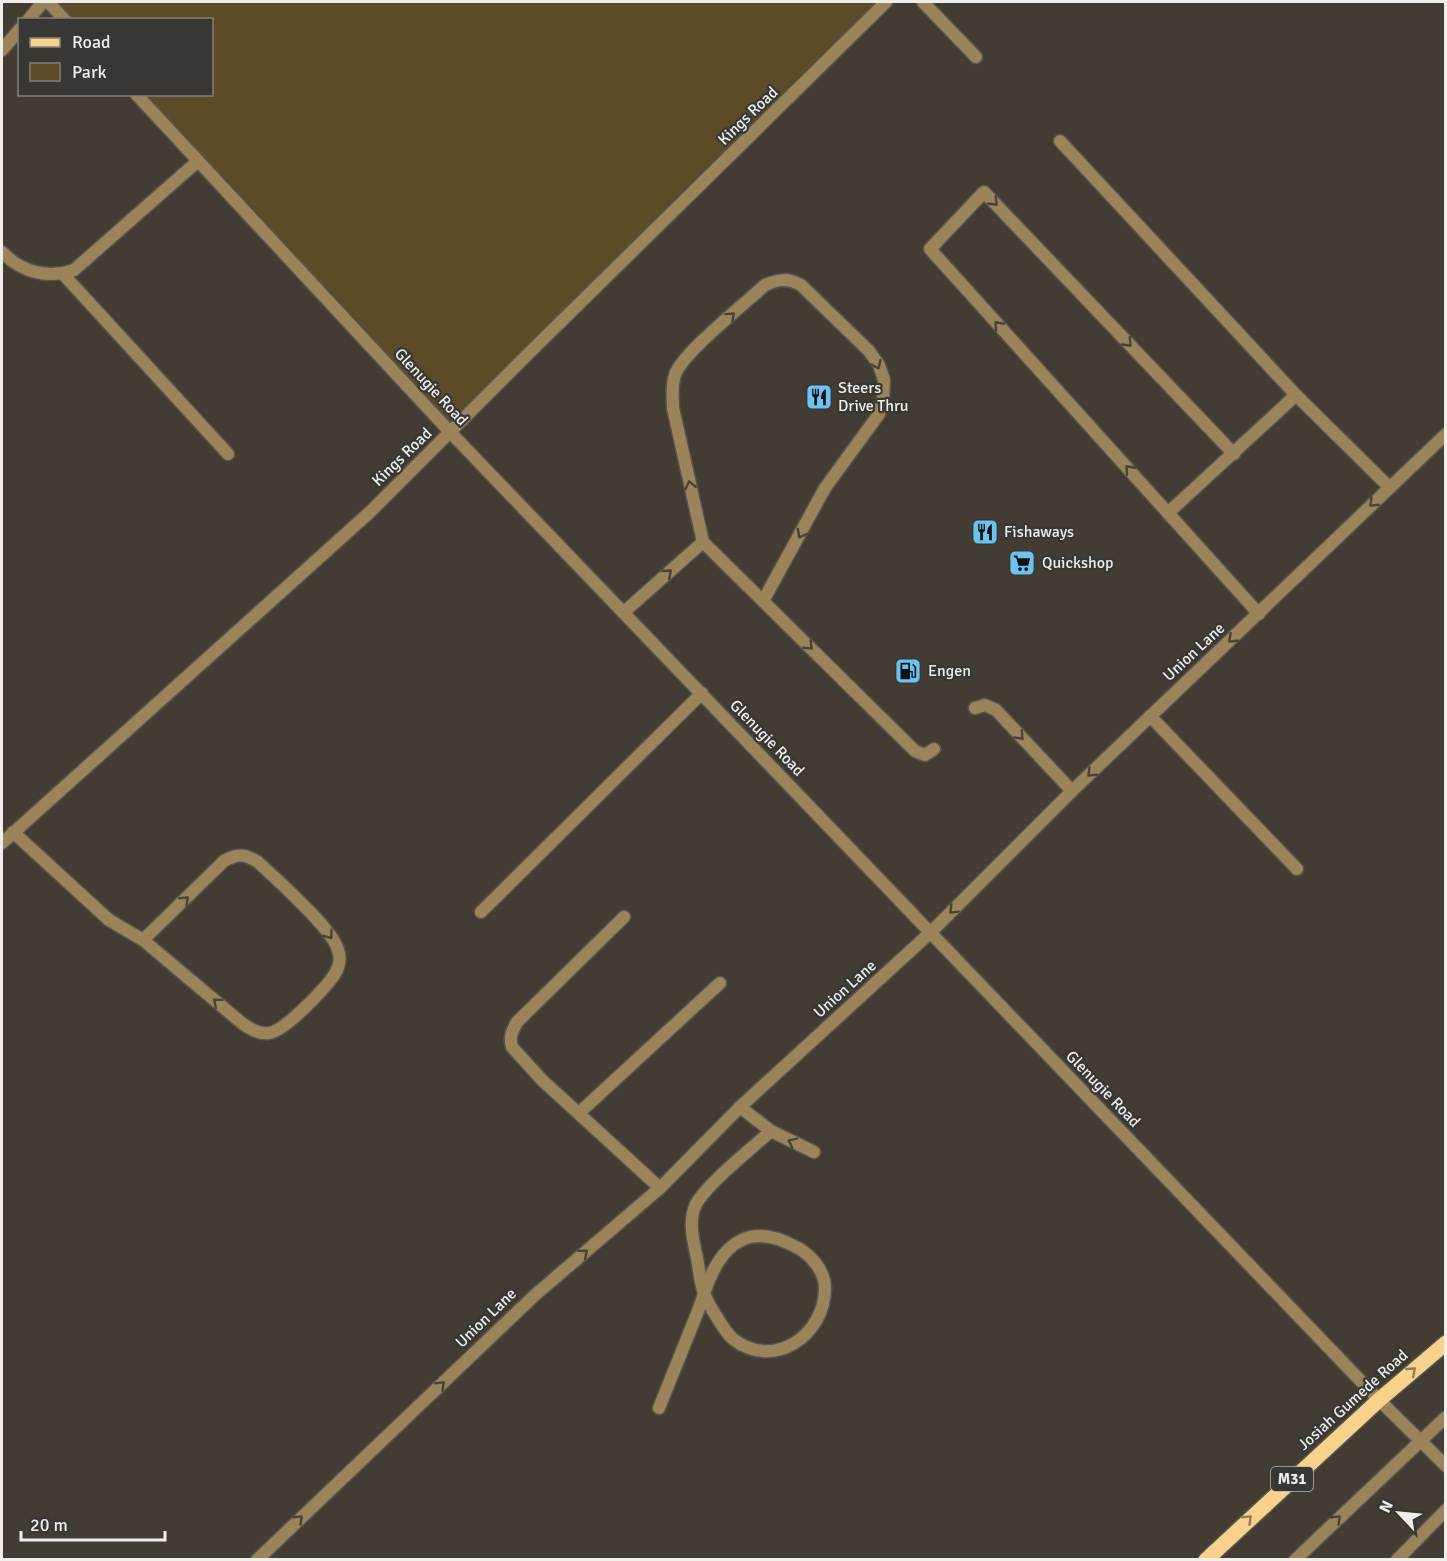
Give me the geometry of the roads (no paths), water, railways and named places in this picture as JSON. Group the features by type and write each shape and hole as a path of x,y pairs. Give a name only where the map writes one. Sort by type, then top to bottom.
{"main road":[{"name":"Josiah Gumede Road","path":"1206,1560 1379,1400 1446,1343"}],"street":[{"path":"30,18 44,2"},
{"path":"48,2 63,18"},
{"name":"Kings Road","path":"2,843 370,512 886,2"},
{"path":"923,2 976,57"},
{"path":"2,50 18,31"},
{"name":"Glenugie Road","path":"138,96 451,433 1379,1400 1446,1466"},
{"path":"1060,141 1296,395 1389,487"},
{"path":"2,252 10,261 27,270 63,274 74,270 198,161"},
{"path":"1234,454 984,192 930,249 1259,614"},
{"path":"63,274 228,454"},
{"path":"763,601 825,488 879,414 884,399 884,380 879,365 869,351 801,285 790,279 779,279 765,285 687,356 675,373 672,388 673,408 703,542 915,751 925,755 934,749"},
{"path":"1168,513 1296,395"},
{"name":"Union Lane","path":"257,1560 535,1295 660,1188 740,1107 931,932 1072,791 1446,434"},
{"path":"624,612 703,542"},
{"path":"480,912 702,693"},
{"path":"975,708 985,705 996,710 1072,791"},
{"path":"1150,716 1297,869"},
{"path":"14,832 109,920 142,940 243,1024 256,1032 267,1033 279,1030 298,1015 335,974 340,961 338,947 327,930 258,862 245,854 233,856 224,861 142,940"},
{"path":"624,917 517,1022 511,1037 512,1047 542,1080 660,1188"},
{"path":"579,1113 720,983"},
{"path":"740,1107 771,1131 814,1152"},
{"path":"659,1408 704,1294 718,1262 740,1240 752,1236 771,1238 799,1248 822,1273 825,1284 820,1317 803,1338 778,1350 761,1351 746,1347 733,1338 704,1294 692,1225 697,1204 707,1191 771,1131"},
{"path":"1295,1560 1446,1417"},
{"path":"1397,1560 1446,1510"}],"place":[{"name":"Steers Drive Thru","path":"819,397"},
{"name":"Fishaways","path":"985,532"},
{"name":"Quickshop","path":"1022,563"},
{"name":"Engen","path":"908,671"}]}
